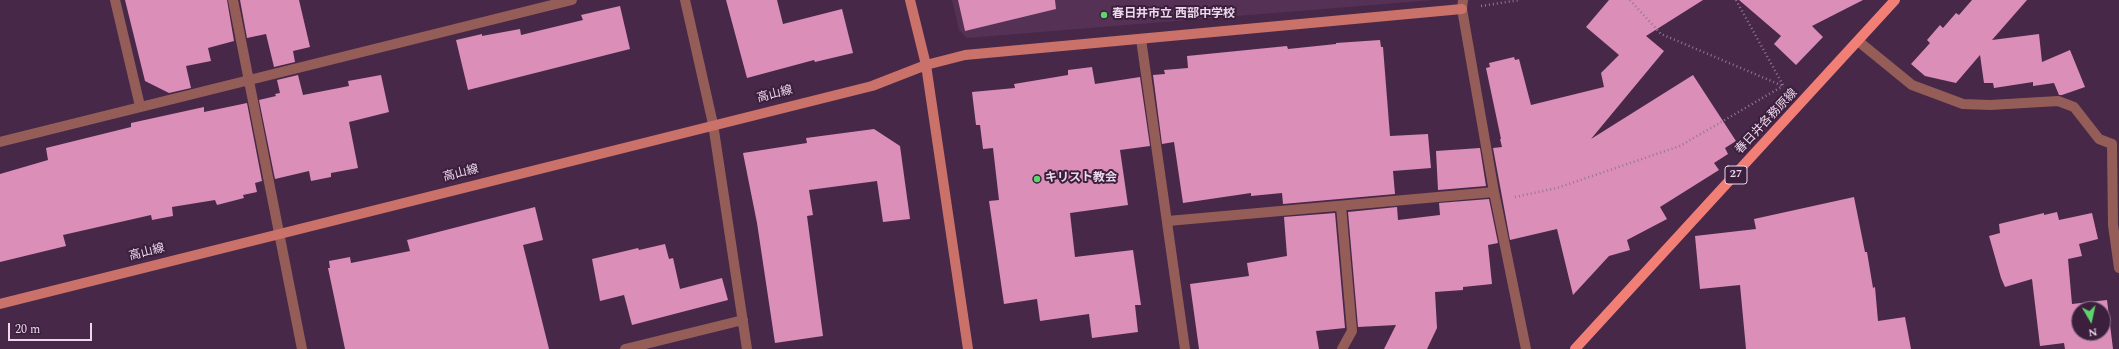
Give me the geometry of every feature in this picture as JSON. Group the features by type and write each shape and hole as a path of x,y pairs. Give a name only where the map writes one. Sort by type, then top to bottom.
{"main road":[{"name":"春日井各務原線","path":"1575,349 1896,0"}],"street":[{"path":"116,0 140,106"},
{"path":"233,0 302,349"},
{"path":"0,142 140,106 572,0"},
{"path":"685,0 713,124 747,349"},
{"path":"910,0 926,65 968,349"},
{"path":"1462,4 1494,196 1526,349"},
{"name":"高山線","path":"0,304 713,124 872,86 926,65 966,55 1141,39 1462,4"},
{"path":"1141,39 1185,349"},
{"path":"1858,41 1912,85 1963,104 1990,105 2058,101 2074,107 2099,139 2116,143 2113,225 2119,268"},
{"path":"1168,221 1341,206 1494,196"},
{"path":"1341,206 1352,331 1342,349"},
{"path":"626,349 743,320"}],"path":[{"path":"1462,4 1520,0"},
{"path":"1630,0 1661,34 1784,86 1805,99"},
{"path":"1736,0 1784,86"},
{"path":"1494,196 1557,188 1680,146 1784,86"}],"shaded area":[{"name":"春日井市立 西部中学校","path":"952,0 1434,0 967,38 959,30"}],"building":[{"path":"125,0 227,0 234,41 208,48 211,61 186,66 191,88 169,93 145,81"},
{"path":"240,0 299,0 310,47 293,51 295,62 274,67 266,34 247,38"},
{"path":"726,0 777,0 783,24 842,9 853,53 815,62 814,60 747,78"},
{"path":"958,0 1055,0 1056,9 965,31"},
{"path":"1609,0 1703,0 1646,36 1664,51 1591,139 1693,75 1736,141 1725,148 1728,154 1714,163 1719,170 1660,207 1667,219 1627,240 1630,250 1609,256 1573,295 1557,229 1510,240 1493,148 1502,147 1501,139 1486,68 1490,67 1489,63 1514,57 1515,60 1519,59 1531,105 1604,87 1601,73 1619,55 1586,27"},
{"path":"1739,0 1863,0 1812,26 1823,37 1796,65 1774,44 1781,36"},
{"path":"1972,0 2027,0 1992,40 2039,34 2042,62 2070,50 2085,87 2062,95 2059,95 2054,83 2033,86 2033,82 1994,88 1993,83 1984,83 1980,55 1956,83 1925,76 1911,64 1930,43 1927,40 1940,25 1943,28 1956,13 1959,15"},
{"path":"620,6 630,49 468,90 456,40 482,34 482,36 520,29 521,35 583,20 581,15"},
{"path":"1380,40 1381,47 1383,47 1390,136 1428,134 1431,168 1393,171 1395,194 1283,204 1282,193 1251,196 1251,193 1183,203 1174,142 1162,144 1153,75 1165,74 1164,70 1188,68 1187,56 1287,46 1288,49 1336,43"},
{"path":"1092,67 1095,84 1140,77 1150,146 1120,150 1128,205 1070,213 1075,257 1133,250 1141,305 1135,305 1138,332 1092,338 1089,314 1040,321 1037,299 1004,304 989,201 999,200 993,148 983,149 980,125 976,125 972,92 1015,88 1014,84 1068,75 1068,70"},
{"path":"298,75 303,95 349,86 348,81 381,75 389,112 349,122 358,168 331,173 331,177 311,181 309,171 275,179 259,100 276,96 275,94 280,93 277,80"},
{"path":"247,103 262,181 255,183 257,192 243,195 244,198 217,205 215,200 172,207 173,216 152,220 151,215 63,235 66,246 0,262 0,174 48,160 46,148 131,127 131,123 204,107 204,112"},
{"path":"874,129 900,146 910,219 883,222 877,181 809,190 813,215 807,216 823,336 775,343 757,223 743,153 807,143 806,138"},
{"path":"1480,148 1486,186 1438,190 1436,151"},
{"path":"1854,197 1865,252 1867,252 1873,288 1875,287 1878,321 1905,317 1911,349 1746,349 1740,285 1700,289 1695,236 1756,229 1754,219"},
{"path":"1489,199 1498,243 1488,245 1492,284 1463,287 1463,290 1435,292 1437,328 1427,349 1384,349 1396,325 1358,327 1348,212 1397,207 1398,220 1440,215 1439,203"},
{"path":"535,207 543,240 523,245 549,349 345,349 328,268 330,268 329,261 350,257 351,263 410,251 407,240"},
{"path":"2057,212 2059,220 2092,213 2098,239 2079,244 2082,256 2068,259 2072,301 2071,341 2111,341 2111,333 2113,349 2065,349 2064,343 2040,346 2032,279 2005,287 1989,236 2000,233 1999,224 2044,213 2044,215"},
{"path":"1335,213 1345,328 1316,331 1319,349 1199,349 1190,284 1249,276 1247,263 1287,256 1284,217"},
{"path":"665,244 669,259 673,258 680,289 722,278 728,300 632,325 624,295 600,301 592,259 638,248 639,250"}],"place":[{"name":"春日井市立 西部中学校","path":"1104,15"},
{"name":"キリスト教会","path":"1037,179"}]}
